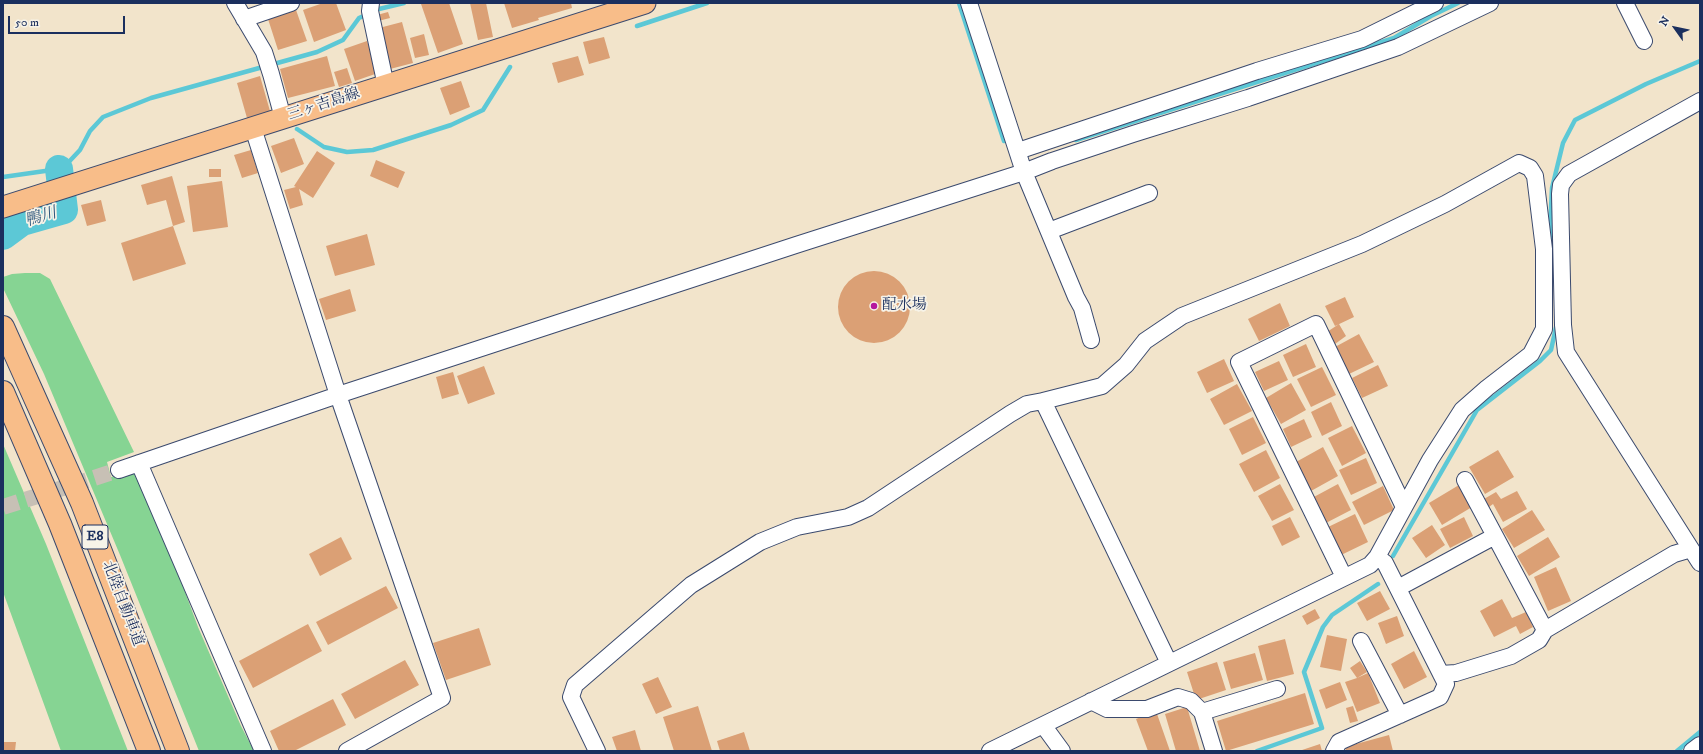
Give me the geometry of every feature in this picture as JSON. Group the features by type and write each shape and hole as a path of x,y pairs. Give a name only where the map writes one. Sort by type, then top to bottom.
{"highway":[{"name":"北陸自動車道","path":"3,327 82,503 178,751"},
{"name":"北陸自動車道","path":"3,392 60,524 149,751"}],"main road":[{"name":"三ヶ吉島線","path":"3,207 645,3"}],"street":[{"path":"235,3 264,52 283,118"},
{"path":"244,19 291,3"},
{"path":"371,3 370,10 386,86"},
{"path":"969,3 1024,172 1048,232 1082,308 1091,340"},
{"path":"1018,151 1257,71 1362,39 1435,3"},
{"path":"119,470 338,395 789,247 1024,172 1059,158 1248,98 1398,47 1490,3"},
{"path":"1626,3 1644,41"},
{"path":"1700,102 1569,174 1561,185 1560,194 1563,325 1566,352 1700,563"},
{"path":"253,128 338,395 442,698 347,751"},
{"path":"597,751 571,697 575,685 692,585 760,542 797,527 848,517 868,508 1027,404 1102,386 1126,365 1145,341 1182,316 1362,244 1445,204 1519,163 1530,168 1535,176 1544,249 1544,329 1531,354 1487,388 1462,410 1434,454 1377,557 1370,565 990,751"},
{"path":"1048,232 1149,193"},
{"path":"1344,577 1239,362 1316,324 1404,507"},
{"path":"1544,329 1563,325"},
{"path":"1043,401 1169,663"},
{"path":"140,463 263,751"},
{"path":"1465,480 1545,630"},
{"path":"1398,588 1495,536"},
{"path":"1441,674 1456,673 1511,656 1539,640 1545,630 1674,554 1691,549"},
{"path":"1334,751 1339,742 1440,697 1446,684 1385,563 1377,557"},
{"path":"1361,641 1400,715"},
{"path":"1202,712 1277,689"},
{"path":"1091,701 1107,709 1147,709 1178,697 1191,702 1202,712 1214,751"},
{"path":"1043,725 1062,751"},
{"path":"1692,751 1700,745"}],"green space":[{"path":"40,273 50,279 134,452 107,462 111,477 140,470 198,627 241,726 254,751 199,751 120,555 44,374 3,288 3,277 12,274"},
{"path":"3,444 46,544 128,751 61,751 3,592"}],"building":[{"path":"323,3 336,3 346,30 314,42 303,10"},
{"path":"449,3 463,44 438,53 421,4"},
{"path":"470,3 486,3 493,37 478,40"},
{"path":"504,3 571,3 572,8 538,18 539,20 512,28"},
{"path":"296,10 307,41 278,50 268,19"},
{"path":"388,12 390,18 378,21 377,15"},
{"path":"402,22 413,63 390,69 379,28"},
{"path":"424,34 429,55 415,58 410,38"},
{"path":"604,37 610,58 589,64 583,42"},
{"path":"367,41 378,73 355,81 344,49"},
{"path":"327,56 335,86 288,98 280,69"},
{"path":"578,56 584,75 558,83 552,63"},
{"path":"347,68 352,83 339,87 334,72"},
{"path":"260,76 270,111 247,118 237,83"},
{"path":"461,81 470,107 450,115 440,88"},
{"path":"294,138 304,164 281,173 271,146"},
{"path":"251,150 258,173 242,178 234,155"},
{"path":"317,151 335,163 313,198 299,189 303,205 290,209 284,190 296,187 294,186"},
{"path":"376,160 405,172 398,188 370,176"},
{"path":"209,169 221,169 221,177 209,177"},
{"path":"172,176 185,222 173,226 166,200 147,205 141,185"},
{"path":"222,181 228,227 193,232 187,186"},
{"path":"101,200 106,221 87,226 81,205"},
{"path":"173,226 186,264 133,281 121,243"},
{"path":"367,234 375,265 335,276 326,246"},
{"name":"配水場","path":"867,271 881,271 888,273 900,281 908,293 910,307 908,321 900,333 888,341 881,343 867,343 860,341 848,333 840,321 838,314 838,300 840,293 848,281 860,273"},
{"path":"350,289 356,311 326,320 319,299"},
{"path":"1345,297 1354,317 1335,326 1325,306"},
{"path":"1280,303 1290,326 1259,341 1248,319"},
{"path":"1339,324 1346,336 1335,344 1327,332"},
{"path":"1359,334 1374,362 1349,374 1335,347"},
{"path":"1306,344 1316,367 1293,377 1283,355"},
{"path":"1224,359 1234,381 1207,393 1197,372"},
{"path":"1279,361 1288,380 1264,391 1255,372"},
{"path":"1378,365 1388,386 1362,398 1352,378"},
{"path":"484,366 495,394 468,404 457,376"},
{"path":"1322,367 1336,395 1311,407 1297,379"},
{"path":"453,372 459,394 442,399 436,377"},
{"path":"1291,383 1306,410 1281,424 1266,398"},
{"path":"1237,384 1252,411 1224,425 1210,399"},
{"path":"1331,402 1342,426 1322,436 1311,412"},
{"path":"1253,417 1266,443 1242,455 1229,429"},
{"path":"1304,419 1312,437 1291,447 1283,429"},
{"path":"1352,426 1366,453 1342,466 1328,438"},
{"path":"1323,447 1338,476 1311,491 1296,462"},
{"path":"1266,450 1280,478 1254,492 1239,464"},
{"path":"1498,450 1514,477 1485,494 1469,467"},
{"path":"1366,458 1377,483 1351,495 1339,470"},
{"path":"1280,484 1294,510 1272,521 1258,496"},
{"path":"1338,484 1351,510 1324,524 1312,498"},
{"path":"1459,485 1472,507 1442,525 1429,503"},
{"path":"1383,486 1394,510 1364,525 1352,502"},
{"path":"1517,491 1527,509 1503,522 1493,504 1489,507 1484,499 1496,492 1501,499"},
{"path":"1532,510 1545,530 1514,548 1502,529"},
{"path":"1355,514 1368,542 1339,556 1326,528"},
{"path":"1290,517 1300,537 1282,546 1272,526"},
{"path":"1464,517 1473,536 1450,548 1440,529"},
{"path":"1432,525 1445,545 1426,558 1412,538"},
{"path":"341,537 352,559 320,576 309,554"},
{"path":"1548,537 1560,557 1529,576 1517,556"},
{"path":"1556,567 1571,601 1548,611 1534,577"},
{"path":"386,586 398,608 328,645 316,622"},
{"path":"1380,591 1390,609 1367,621 1357,603"},
{"path":"1502,599 1512,618 1526,612 1533,627 1520,634 1516,626 1494,637 1480,611"},
{"path":"1315,609 1320,618 1307,625 1302,616"},
{"path":"1397,616 1404,636 1386,644 1378,623"},
{"path":"308,624 322,651 253,688 239,661"},
{"path":"479,628 491,665 446,680 433,643"},
{"path":"1327,635 1347,639 1341,671 1320,667"},
{"path":"1285,639 1294,674 1267,681 1258,646"},
{"path":"1414,651 1427,677 1404,689 1391,664"},
{"path":"1255,653 1263,680 1231,689 1223,662"},
{"path":"405,660 419,685 355,719 341,694"},
{"path":"1360,661 1367,672 1357,678 1350,668"},
{"path":"1217,662 1226,690 1196,700 1187,672"},
{"path":"1368,673 1380,703 1357,712 1345,682"},
{"path":"658,677 672,707 656,714 642,684"},
{"path":"1340,682 1347,700 1326,709 1319,690"},
{"path":"1305,693 1314,724 1226,751 1217,721"},
{"path":"333,699 346,725 294,751 279,751 270,731"},
{"path":"698,706 712,751 674,751 663,717"},
{"path":"1353,706 1358,721 1350,723 1346,708"},
{"path":"1187,707 1200,751 1176,751 1165,714"},
{"path":"1156,711 1170,751 1148,751 1136,719"},
{"path":"635,730 641,751 617,751 612,737"},
{"path":"744,732 750,751 720,751 717,741"},
{"path":"1389,735 1393,751 1346,751 1345,747"},
{"path":"3,742 16,742 15,751 3,751"},
{"path":"1320,744 1322,751 1299,751"}],"waterway":[{"path":"3,177 59,169 65,166 80,150 90,131 103,117 151,98 317,52 343,40 359,18 379,9 404,3"},
{"path":"637,26 707,3"},
{"path":"959,3 1004,141"},
{"path":"1076,140 1394,38 1431,16 1458,3"},
{"path":"1554,280 1550,229 1552,188 1563,143 1575,120 1646,84 1700,61"},
{"path":"297,129 324,147 347,152 373,150 451,125 483,110 510,67"},
{"name":"鴨川","path":"3,236 22,222 64,210 59,169"},
{"path":"1393,556 1477,410 1540,361 1551,350 1557,323"},
{"path":"1257,751 1322,728 1304,672 1323,627 1332,615 1378,584"},
{"path":"1677,751 1700,732"}],"tunnel":[{"path":"3,507 119,470"}],"place":[{"name":"配水場","path":"874,306"}]}
